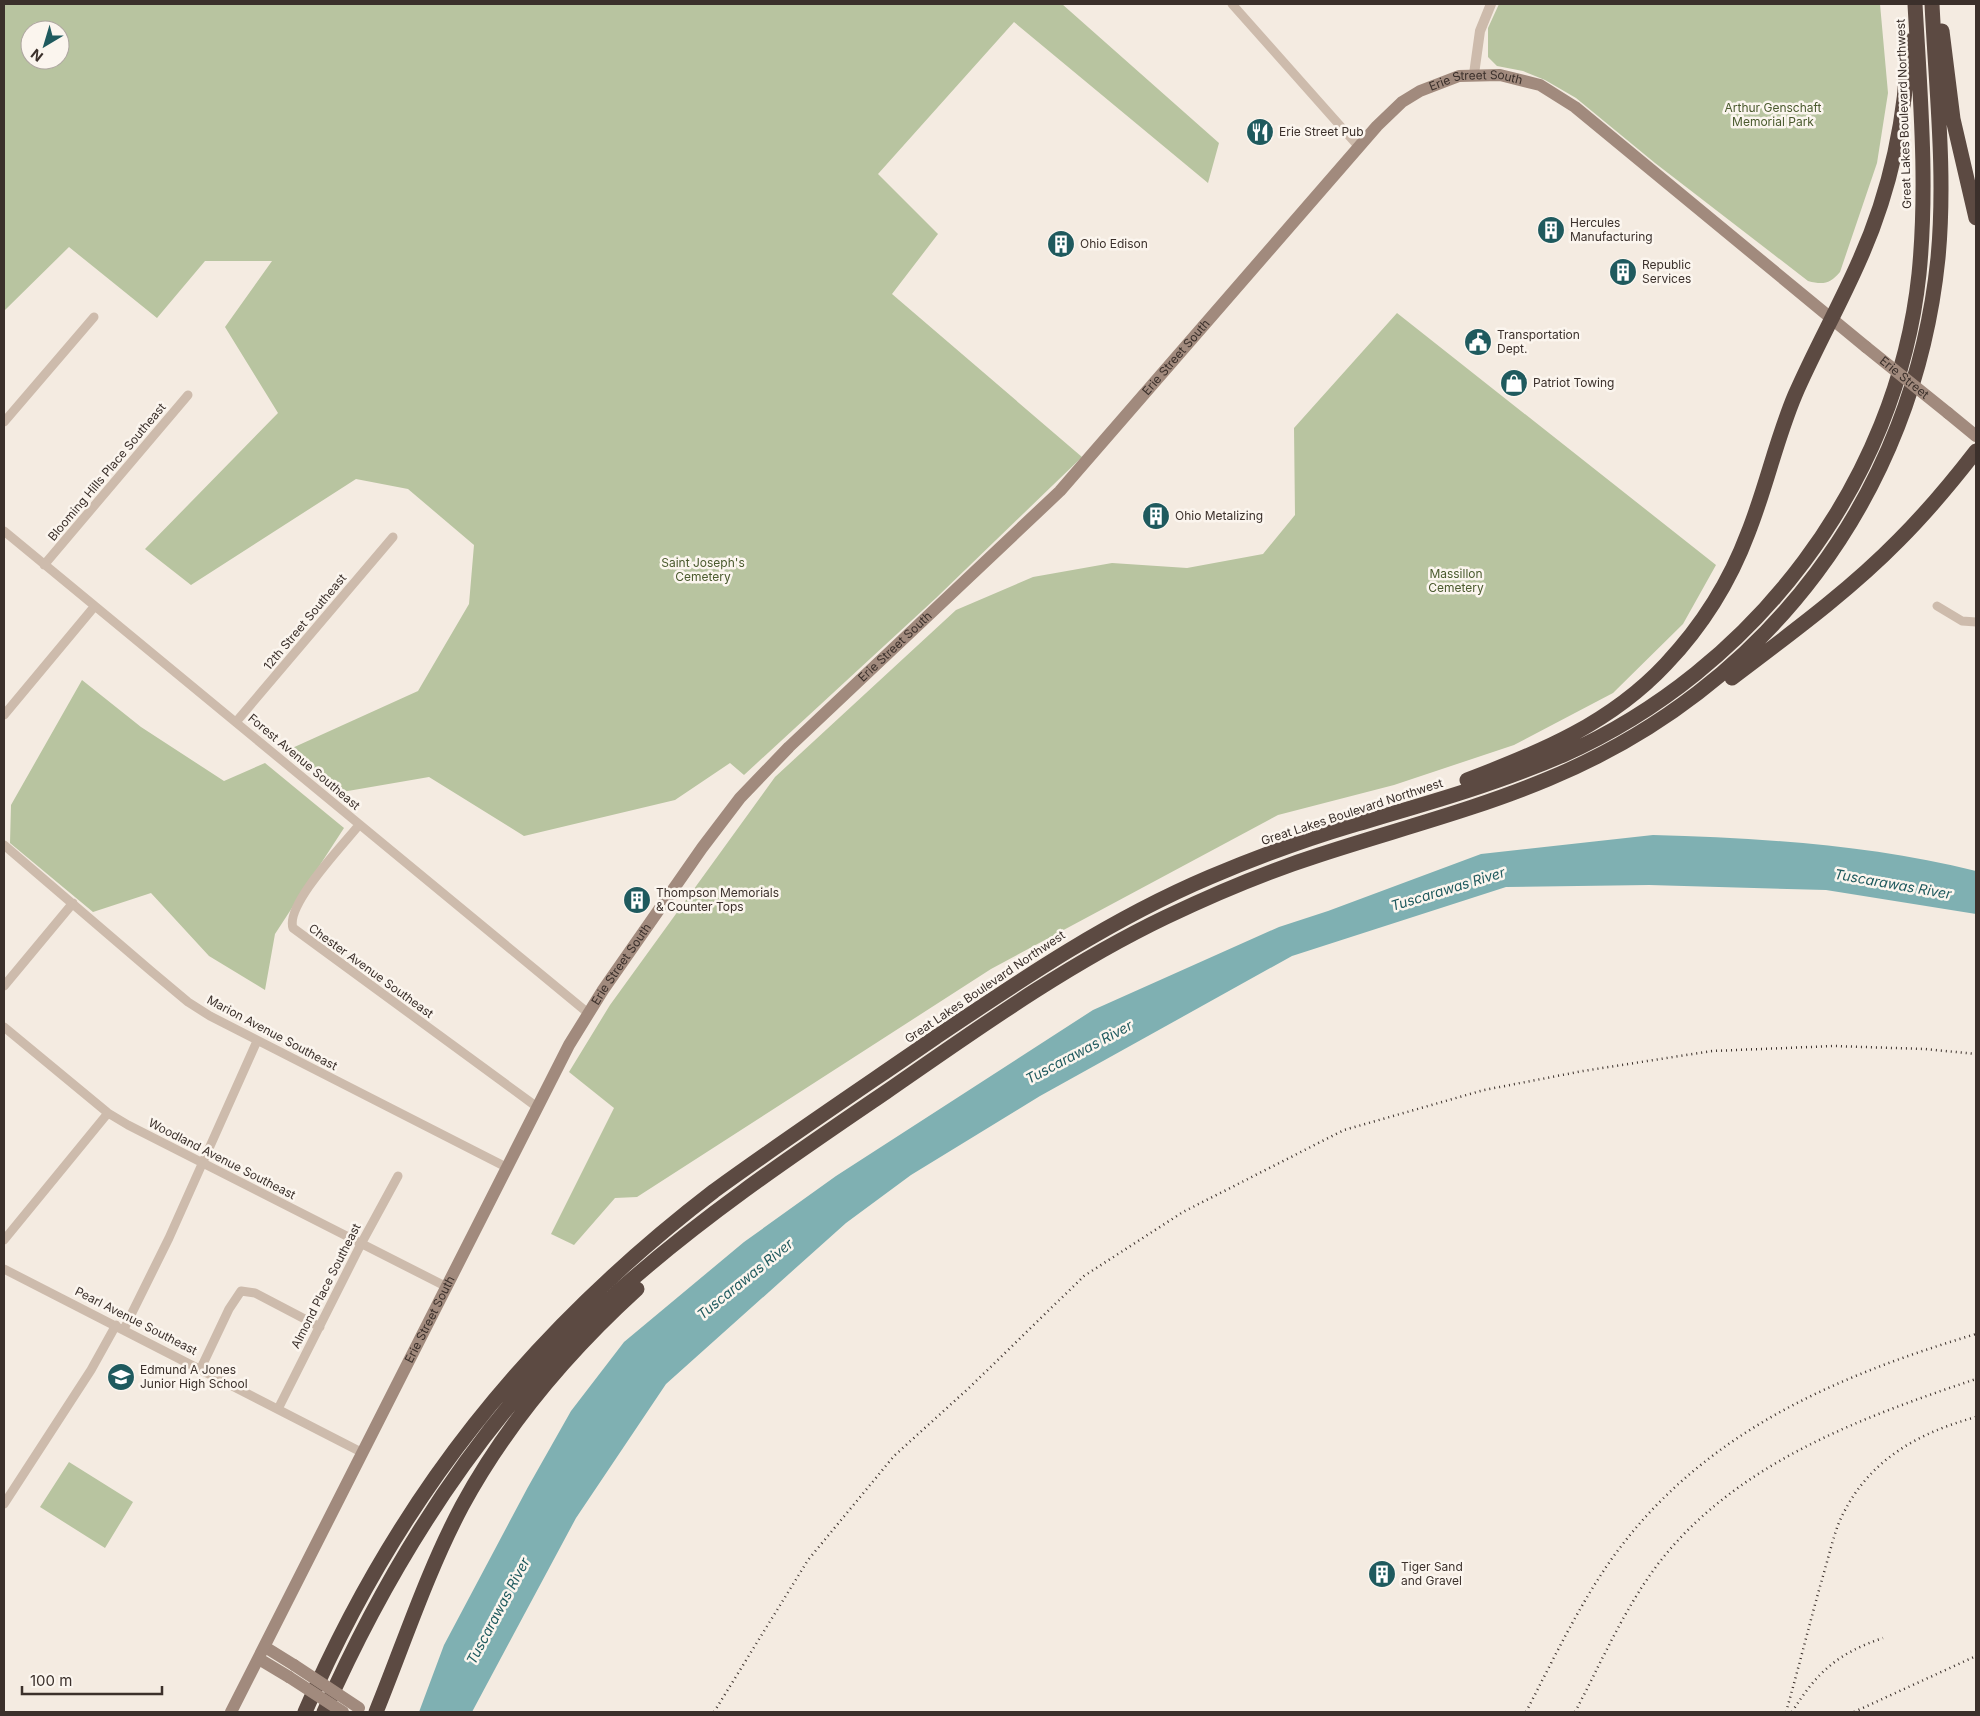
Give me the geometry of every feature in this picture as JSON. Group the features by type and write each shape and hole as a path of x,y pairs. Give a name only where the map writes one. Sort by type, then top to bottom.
{"highway":[{"path":"1385,816 1411,802 1526,758 1579,732 1626,702 1667,664 1706,614 1737,559 1748,533 1792,404 1870,234 1890,170 1905,86 1908,4"},
{"name":"Great Lakes Boulevard Northwest","path":"305,1712 336,1645 375,1570 419,1499 463,1437 499,1392 559,1326 610,1276 674,1222 759,1158 1031,973 1096,933 1207,878 1335,831 1506,778 1542,764 1595,739 1643,712 1710,662 1784,588 1822,538 1858,474 1886,413 1904,357 1915,304 1921,242 1924,178 1915,4"},
{"path":"324,1712 358,1640 398,1565 444,1494 489,1432 549,1362 602,1307 711,1214 1010,1007 1118,941 1194,904 1272,871 1491,800 1591,761 1680,709 1727,671 1785,613 1831,554 1852,521 1887,454 1908,402 1929,322 1938,259 1941,198 1932,4"},
{"path":"1939,4 1953,119 1976,218"},
{"path":"1491,800 1548,786 1585,772 1643,741 1694,706 1857,580 1899,540 1942,494 1976,451"},
{"path":"376,1712 435,1562 462,1506 491,1458 533,1401 577,1348 626,1299 685,1245 711,1214"}],"main road":[{"name":"Erie Street South","path":"231,1712 445,1286 588,1012 702,848 740,798 789,748 1060,492 1392,111 1412,96 1445,80 1474,74 1500,75 1527,80 1564,98 1831,318"},
{"name":"Erie Street","path":"1831,318 1976,436"},
{"path":"265,1647 343,1712"},
{"path":"259,1659 292,1671 362,1710"}],"street":[{"path":"1232,4 1359,147"},
{"path":"1474,74 1480,31 1490,4"},
{"path":"4,422 94,317"},
{"name":"Blooming Hills Place Southeast","path":"44,565 188,395"},
{"name":"Forest Avenue Southeast","path":"4,531 588,1012"},
{"name":"12th Street Southeast","path":"236,722 393,537"},
{"path":"1937,606 1962,621 1976,622"},
{"path":"4,715 94,607"},
{"name":"Chester Avenue Southeast","path":"359,825 306,889 293,916 293,928 537,1107"},
{"name":"Marion Avenue Southeast","path":"4,846 188,1002 257,1041 506,1167"},
{"path":"4,986 73,903"},
{"name":"Woodland Avenue Southeast","path":"4,1027 108,1113 445,1286"},
{"path":"4,1504 120,1327 169,1238 257,1041"},
{"path":"4,1240 108,1113"},
{"name":"Almond Place Southeast","path":"278,1409 361,1244 398,1176"},
{"name":"Pearl Avenue Southeast","path":"4,1269 362,1452"},
{"path":"200,1368 229,1309 241,1291 247,1290 255,1293 320,1327"}],"green space":[{"name":"Saint Joseph's Cemetery","path":"4,4 1062,4 1219,143 1208,183 1014,22 878,174 938,234 892,294 1082,457 936,598 744,775 730,763 675,800 524,836 429,777 342,792 290,749 418,691 469,604 474,545 408,489 356,479 191,585 145,549 278,413 225,327 272,261 205,261 157,318 69,247 4,311"},
{"name":"Arthur Genschaft Memorial Park","path":"1499,4 1880,4 1888,93 1877,163 1840,272 1833,279 1826,282 1808,281 1655,163 1576,98 1545,80 1523,71 1497,66 1488,57 1488,28"},
{"name":"Massillon Cemetery","path":"1397,313 1716,565 1683,624 1613,693 1514,745 1394,785 1278,815 991,969 637,1197 615,1198 574,1245 551,1234 614,1108 569,1072 610,1005 775,777 956,610 1033,577 1112,563 1187,568 1263,554 1295,515 1294,428"},
{"path":"82,680 141,727 224,781 265,763 344,828 275,934 265,990 209,956 151,893 93,912 10,843 11,805"},
{"path":"69,1462 133,1502 105,1548 40,1507"}],"water":[{"name":"Tuscarawas River","path":"1653,835 1816,844 1896,855 1976,871 1976,914 1826,890 1649,885 1506,887 1292,956 1040,1096 911,1175 846,1223 666,1384 576,1518 472,1712 419,1712 444,1645 528,1487 571,1411 624,1342 744,1242 836,1176 1093,1010 1279,927 1328,911 1481,854"}],"railway":[{"path":"714,1712 808,1560 894,1456 970,1387 1084,1276 1183,1212 1344,1130 1484,1090 1583,1071 1712,1051 1834,1046 1925,1049 1976,1054"},
{"path":"1526,1712 1578,1613 1613,1557 1649,1514 1688,1476 1730,1443 1775,1415 1822,1391 1923,1351 1976,1334"},
{"path":"1575,1712 1634,1599 1646,1581 1658,1564 1689,1529 1724,1498 1762,1471 1803,1448 1845,1428 1888,1410 1976,1379"},
{"path":"1786,1712 1834,1538 1849,1503 1862,1484 1894,1454 1932,1432 1976,1417"},
{"path":"1792,1712 1810,1686 1841,1657 1883,1638"},
{"path":"1854,1712 1976,1656"}],"place":[{"name":"Erie Street Pub","path":"1260,132"},
{"name":"Hercules Manufacturing","path":"1551,230"},
{"name":"Ohio Edison","path":"1061,244"},
{"name":"Republic Services","path":"1623,272"},
{"name":"Transportation Dept.","path":"1478,342"},
{"name":"Patriot Towing","path":"1514,383"},
{"name":"Ohio Metalizing","path":"1156,516"},
{"name":"Thompson Memorials & Counter Tops","path":"637,900"},
{"name":"Edmund A Jones Junior High School","path":"121,1377"},
{"name":"Tiger Sand and Gravel","path":"1382,1574"}]}
